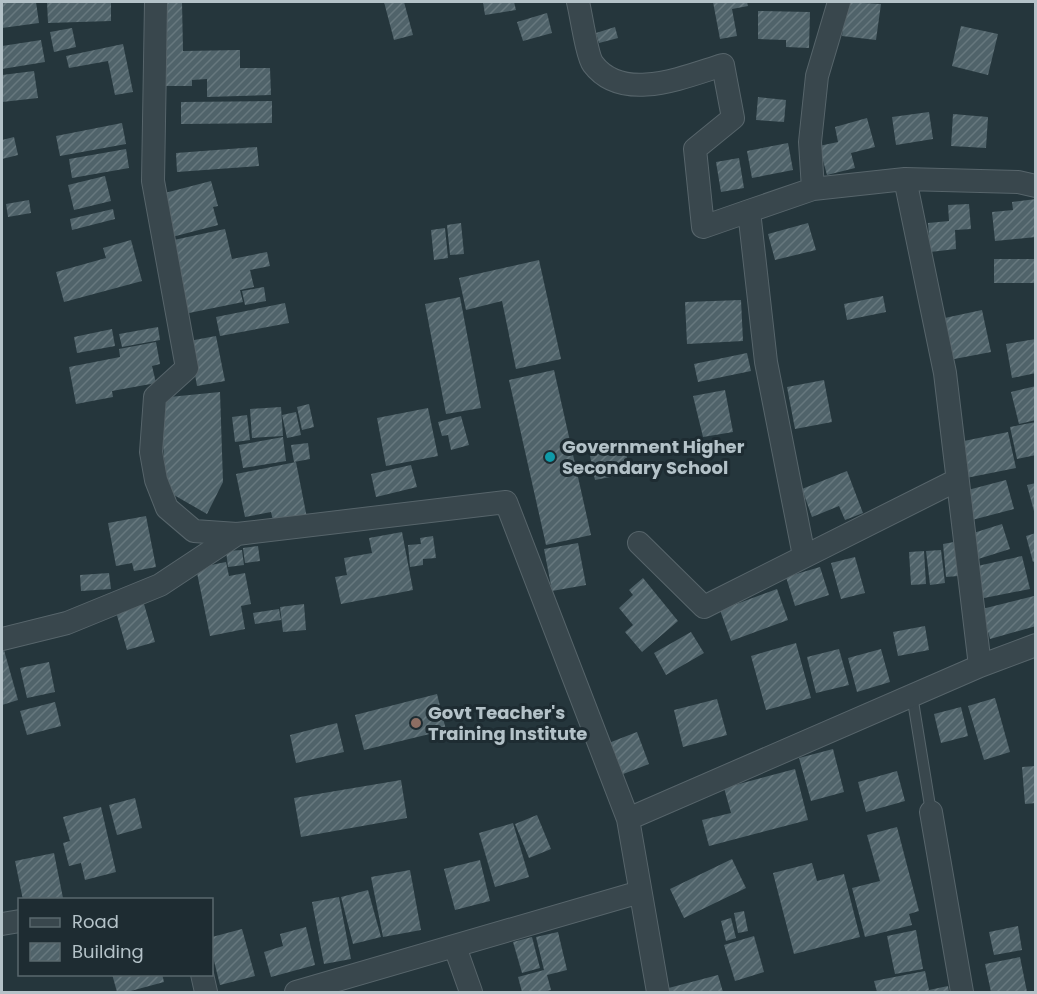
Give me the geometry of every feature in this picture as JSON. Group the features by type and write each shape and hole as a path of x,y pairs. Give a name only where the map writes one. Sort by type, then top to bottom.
{"street":[{"path":"156,2 153,181 187,368 155,397 151,452 156,480 166,508 194,531 237,534 506,502 628,819 658,993"},
{"path":"578,2 592,63 611,79 630,84 654,85 723,65 733,118 695,149 703,227 813,189 905,178 1018,182 1035,186"},
{"path":"813,189 810,142 816,75 839,2"},
{"path":"905,178 945,373 980,666"},
{"path":"748,211 766,362 804,556"},
{"path":"639,543 704,607 957,480"},
{"path":"2,639 66,622 160,585 237,534"},
{"path":"628,819 912,695 1035,645"},
{"path":"931,812 962,993"},
{"path":"296,993 359,984 455,947 640,892"},
{"path":"2,924 18,921"},
{"path":"455,947 471,993"},
{"path":"202,976 206,993"}],"lane":[{"path":"912,695 931,812"}],"building":[{"path":"2,2 36,2 39,23 2,28"},
{"path":"47,2 111,2 111,21 48,23"},
{"path":"182,2 183,51 240,50 240,68 270,68 271,95 207,97 207,79 192,80 192,86 163,86 161,3"},
{"path":"384,2 404,2 413,35 394,40"},
{"path":"483,2 514,2 516,10 485,15"},
{"path":"713,2 747,2 748,6 732,9 737,36 720,39"},
{"path":"847,2 881,4 876,40 842,36"},
{"path":"758,11 810,12 809,48 786,47 786,40 758,39"},
{"path":"547,13 552,33 523,41 517,22"},
{"path":"961,26 998,34 988,75 952,66"},
{"path":"615,27 618,38 599,43 596,33"},
{"path":"72,28 76,47 54,52 50,32"},
{"path":"41,40 45,62 2,69 2,46"},
{"path":"123,44 133,92 115,95 108,61 69,68 66,56"},
{"path":"34,71 38,98 2,102 2,75"},
{"path":"758,97 786,100 784,122 756,120"},
{"path":"272,101 272,123 181,124 181,102"},
{"path":"929,112 933,139 896,145 892,117"},
{"path":"953,114 988,117 986,148 951,146"},
{"path":"867,118 875,147 851,153 855,168 827,175 819,146 838,142 835,127"},
{"path":"122,123 126,144 60,156 56,136"},
{"path":"14,137 18,155 2,159 2,140"},
{"path":"788,143 793,170 752,178 747,151"},
{"path":"257,147 259,166 177,172 176,153"},
{"path":"126,149 129,168 72,178 69,159"},
{"path":"739,158 744,188 721,192 716,162"},
{"path":"105,176 111,201 74,210 68,185"},
{"path":"211,181 218,206 213,207 218,225 172,237 161,194"},
{"path":"1036,199 1036,237 995,241 992,212 1013,210 1012,202"},
{"path":"29,200 31,213 8,217 6,204"},
{"path":"969,204 971,229 955,230 956,249 930,252 928,223 949,221 948,205"},
{"path":"113,209 115,219 72,230 70,219"},
{"path":"461,223 464,254 450,255 447,225"},
{"path":"808,223 816,250 775,260 768,234"},
{"path":"445,228 448,258 434,260 431,230"},
{"path":"225,229 232,259 267,252 270,266 250,270 254,287 240,290 243,302 184,314 169,241"},
{"path":"131,240 142,281 64,302 56,272 106,258 103,248"},
{"path":"994,259 1036,259 1036,283 994,283"},
{"path":"539,260 561,359 516,369 502,301 466,310 459,278"},
{"path":"264,287 266,301 245,305 242,291"},
{"path":"883,296 886,312 847,320 844,304"},
{"path":"460,297 481,408 446,414 425,304"},
{"path":"741,300 743,341 687,344 685,302"},
{"path":"285,303 289,323 220,336 216,317"},
{"path":"982,310 991,352 949,360 940,319"},
{"path":"158,327 160,340 122,347 119,334"},
{"path":"112,329 115,346 77,353 74,337"},
{"path":"216,336 225,381 197,386 189,341"},
{"path":"1036,339 1036,373 1012,378 1006,344"},
{"path":"156,342 160,364 152,366 156,383 112,391 113,397 76,404 69,367 120,357 119,349"},
{"path":"747,353 751,371 698,382 694,364"},
{"name":"Government Higher Secondary School","path":"554,370 591,535 546,545 509,380"},
{"path":"824,380 832,422 795,429 787,387"},
{"path":"1036,386 1036,420 1019,424 1011,392"},
{"path":"725,390 733,432 703,437 693,396"},
{"path":"220,392 223,482 207,514 167,491 159,398"},
{"path":"309,404 314,427 302,430 297,407"},
{"path":"281,407 283,436 252,438 250,409"},
{"path":"428,408 438,456 386,466 377,418"},
{"path":"296,412 301,435 287,438 282,415"},
{"path":"247,415 250,440 235,442 232,417"},
{"path":"461,416 469,445 451,450 448,435 442,436 438,422"},
{"path":"1036,422 1036,455 1017,459 1010,427"},
{"path":"1008,432 1016,468 966,478 959,442"},
{"path":"283,437 286,461 243,468 239,445"},
{"path":"308,443 310,459 294,462 291,445"},
{"path":"624,444 630,473 595,480 589,451"},
{"path":"296,462 307,518 274,525 271,512 245,517 236,474"},
{"path":"411,465 417,487 376,497 371,474"},
{"path":"847,471 863,513 845,520 839,506 812,517 802,489"},
{"path":"1006,480 1014,509 972,520 964,491"},
{"path":"1036,483 1036,515 1035,515 1027,485"},
{"path":"146,516 156,567 134,571 132,563 116,566 108,523"},
{"path":"1002,524 1010,549 975,560 967,535"},
{"path":"402,532 413,590 341,604 335,577 347,575 344,558 372,553 369,538"},
{"path":"1036,533 1036,561 1033,562 1026,536"},
{"path":"433,536 436,558 423,559 423,565 410,567 408,545 421,544 420,538"},
{"path":"954,542 958,576 946,577 943,544"},
{"path":"578,543 586,585 552,591 544,549"},
{"path":"258,546 260,561 245,563 243,548"},
{"path":"242,550 244,565 228,567 226,551"},
{"path":"941,550 945,583 930,585 926,551"},
{"path":"924,551 926,584 911,585 909,552"},
{"path":"1022,556 1030,589 979,599 973,567"},
{"path":"855,557 865,593 841,599 831,563"},
{"path":"226,562 229,576 245,573 251,604 241,606 245,629 210,636 196,568"},
{"path":"820,567 829,595 795,606 786,577"},
{"path":"109,573 111,589 81,591 80,575"},
{"path":"643,578 678,621 642,652 625,632 633,625 619,608 633,595 629,590"},
{"path":"777,589 788,620 731,641 720,610"},
{"path":"1034,596 1036,626 990,639 982,609"},
{"path":"144,604 155,642 127,650 116,612"},
{"path":"304,604 306,630 283,632 280,607"},
{"path":"279,609 281,620 255,624 253,613"},
{"path":"925,626 929,650 898,656 893,632"},
{"path":"691,632 704,653 666,675 654,653"},
{"path":"2,643 18,700 2,705"},
{"path":"796,643 811,698 766,710 751,656"},
{"path":"839,649 849,685 816,693 807,657"},
{"path":"881,649 890,682 857,692 848,658"},
{"path":"49,662 55,692 27,698 20,668"},
{"path":"437,694 446,730 364,750 355,715"},
{"path":"995,698 1010,752 984,760 968,706"},
{"path":"717,699 727,735 683,747 674,710"},
{"path":"55,702 61,726 27,735 20,711"},
{"path":"961,707 968,736 941,743 934,714"},
{"path":"337,723 344,752 296,763 290,735"},
{"path":"637,732 649,764 618,776 606,744"},
{"path":"833,749 844,792 811,801 799,758"},
{"path":"1036,766 1036,803 1025,804 1022,767"},
{"path":"795,769 808,820 709,846 702,820 731,813 724,788"},
{"path":"897,771 905,801 866,812 858,782"},
{"path":"401,780 407,818 301,837 294,798"},
{"path":"135,798 142,828 117,835 109,805"},
{"path":"101,807 116,872 85,880 81,863 69,866 63,843 70,841 63,817"},
{"path":"537,815 551,849 529,858 515,824"},
{"path":"513,823 529,877 495,887 479,833"},
{"path":"897,827 919,911 909,914 912,925 865,937 852,888 880,881 867,835"},
{"path":"54,853 63,898 23,898 15,861"},
{"path":"732,859 746,888 684,918 670,889"},
{"path":"480,860 490,901 455,910 444,869"},
{"path":"812,863 817,881 844,874 860,937 794,954 773,873"},
{"path":"410,870 421,930 383,937 371,877"},
{"path":"368,890 381,937 353,944 341,897"},
{"path":"339,897 351,959 324,964 312,902"},
{"path":"744,911 748,931 738,933 734,913"},
{"path":"731,918 736,938 726,941 721,921"},
{"path":"1018,926 1022,950 994,955 989,932"},
{"path":"306,927 315,965 271,977 264,952 283,946 280,934"},
{"path":"242,929 255,976 220,985 213,957 213,937"},
{"path":"916,930 923,969 895,974 887,936"},
{"path":"558,932 567,970 547,975 551,990 522,992 518,977 544,970 536,937"},
{"path":"754,936 764,972 735,981 724,945"},
{"path":"532,937 540,968 522,973 513,942"},
{"path":"1020,957 1027,992 991,992 985,964"},
{"path":"925,971 929,990 948,986 949,992 877,992 874,981"},
{"path":"718,975 723,992 661,992 661,990"},
{"path":"113,976 162,976 164,982 127,992 117,992"}],"place":[{"name":"Government Higher Secondary School","path":"550,457"},
{"name":"Govt Teacher's Training Institute","path":"416,723"}]}
